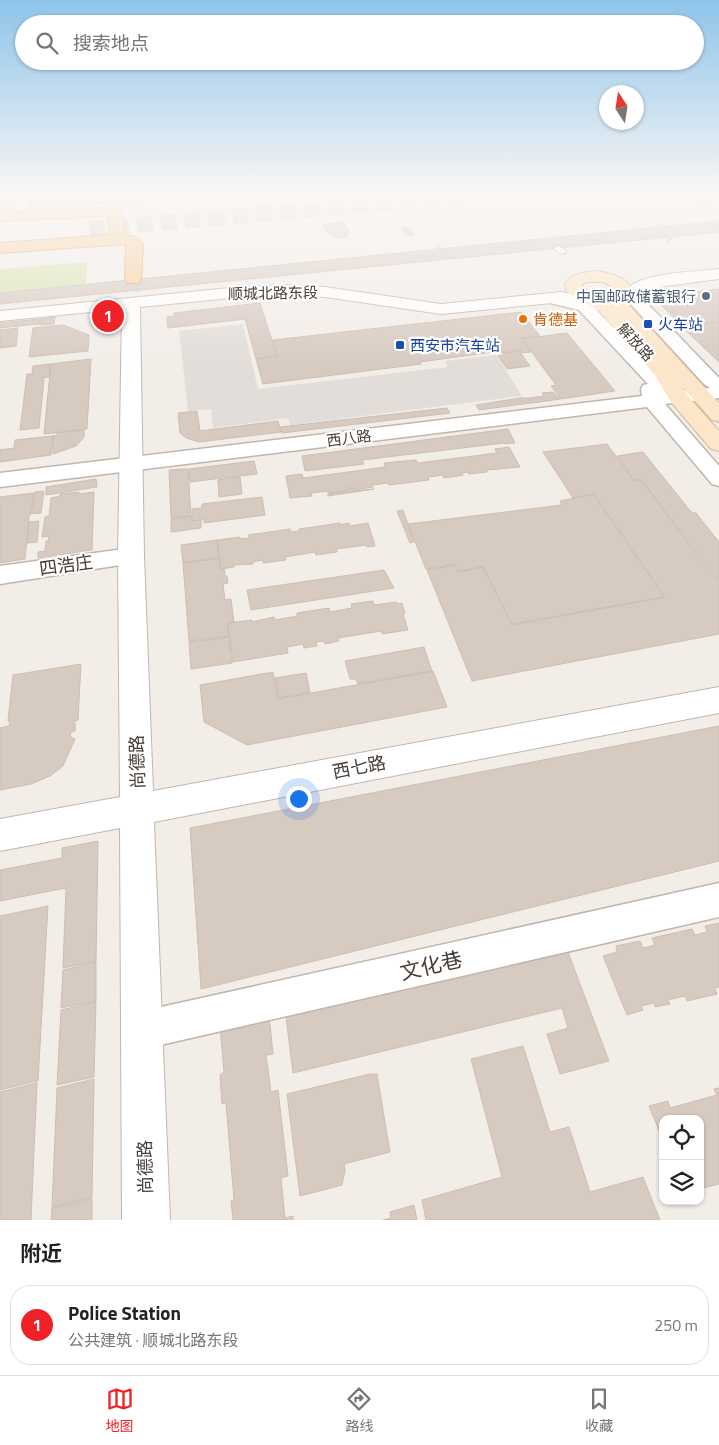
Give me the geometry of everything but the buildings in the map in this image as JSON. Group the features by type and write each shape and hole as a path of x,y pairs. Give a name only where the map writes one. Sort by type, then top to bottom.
{"main road":[{"path":"132,291 134,253"},
{"name":"解放路","path":"719,416 712,388 618,304 623,287 620,284 607,278 584,277 574,282 573,285 587,301 664,373 678,398 719,444"}],"street":[{"path":"712,388 635,300 634,291 649,283 719,274"},
{"name":"顺城北路东段","path":"0,316 132,291 240,292 286,290 325,292 441,309 562,296 587,301"},
{"name":"尚德路","path":"132,291 131,556 146,1220"},
{"path":"587,301 647,374 678,398"},
{"path":"647,374 652,401 719,479"},
{"name":"西八路","path":"0,480 678,398 712,388"},
{"name":"四浩庄","path":"0,575 131,556"},
{"name":"西七路","path":"0,835 719,700"},
{"name":"文化巷","path":"143,1030 719,900"}],"shaded area":[{"path":"243,324 258,389 448,367 445,361 496,355 522,396 290,425 288,418 213,428 211,409 188,411 179,331"}],"green space":[{"path":"87,262 86,284 0,293 0,269"}],"tunnel":[{"path":"438,253 444,263"},
{"path":"132,291 133,279"}],"place":[{"name":"中国邮政储蓄银行","path":"706,296"},
{"name":"Police Station","path":"108,316"},
{"name":"肯德基","path":"523,319"},
{"name":"火车站","path":"648,324"},
{"name":"西安市汽车站","path":"400,345"}]}
